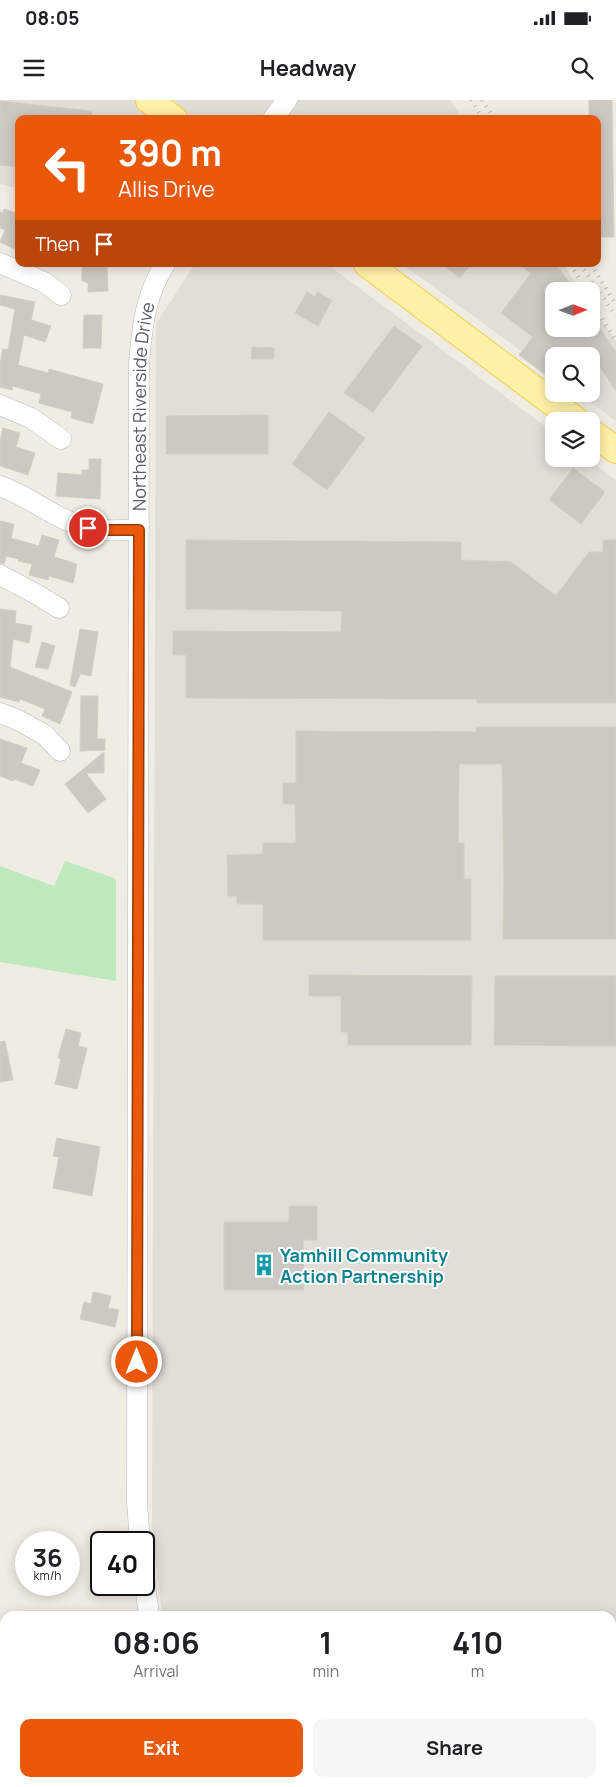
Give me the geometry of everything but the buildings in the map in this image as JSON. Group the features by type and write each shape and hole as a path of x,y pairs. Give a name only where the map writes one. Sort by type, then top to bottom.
{"main road":[{"path":"149,100 169,115"},
{"path":"371,267 565,412"},
{"path":"600,438 616,450"}],"street":[{"path":"276,115 287,100"},
{"path":"0,263 44,282 62,295"},
{"name":"Northeast Riverside Drive","path":"139,1531 137,1502 140,364 142,326 151,291 163,267"},
{"path":"0,405 31,418 61,439"},
{"path":"0,486 14,491 65,519 88,528 139,530"},
{"path":"0,575 59,608"},
{"path":"0,713 18,720 45,735 60,751"},
{"path":"146,1596 147,1611"}],"shaded area":[{"path":"0,100 450,100 460,115 15,115 15,188 0,184"},
{"path":"193,267 331,267 545,426 545,467 599,467 616,480 616,1611 161,1611 155,1552 155,1531 153,1531 156,324"},
{"path":"406,267 565,267 575,282 545,282 545,338 600,338 600,318 616,341 616,421 590,402 600,402 600,347 545,347 545,368"}],"green space":[{"path":"65,861 114,878 116,881 116,981 0,962 0,866 54,886"}],"railway":[{"path":"471,100 480,115"},
{"path":"482,100 492,115"},
{"path":"573,267 581,282"},
{"path":"582,267 616,316"},
{"path":"593,267 616,305"},
{"path":"600,315 616,341"}],"place":[{"name":"Yamhill Community Action Partnership","path":"264,1265"}],"route":[{"path":"88,528 139,530 137,1362"}]}
